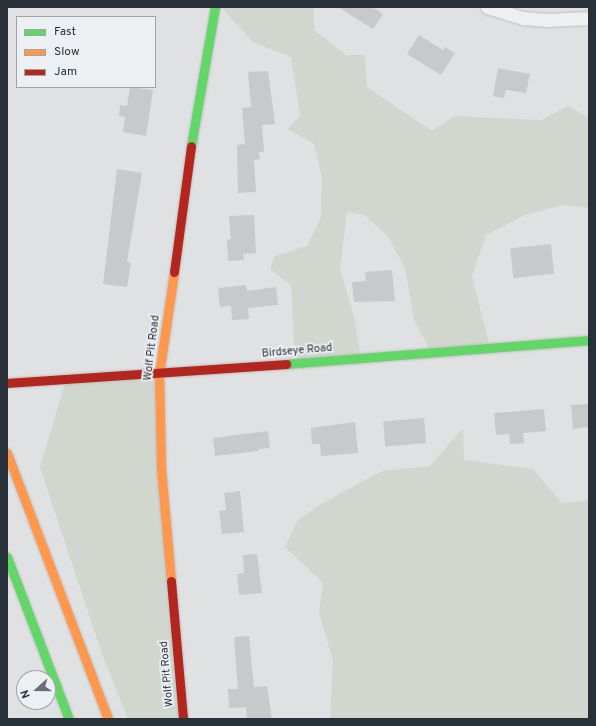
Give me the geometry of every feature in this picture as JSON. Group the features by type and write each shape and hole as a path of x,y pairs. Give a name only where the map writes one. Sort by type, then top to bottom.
{"main road":[{"name":"Wolf Pit Road","path":"183,719 161,468 159,374 194,128 215,7"},
{"name":"Birdseye Road","path":"7,383 159,374 589,340"},
{"path":"7,453 108,719"},
{"path":"7,557 69,719"}],"street":[{"path":"487,7 535,19 589,18"}],"shaded area":[{"path":"221,7 314,7 314,30 346,55 365,55 367,87 432,131 455,116 541,120 568,106 589,118 589,208 563,205 525,215 486,235 472,276 490,347 431,352 414,320 405,268 389,238 365,215 347,212 340,269 354,317 361,358 295,363 291,285 270,269 275,256 307,246 321,217 322,177 314,144 288,129 300,115 291,57 253,42"},
{"path":"159,374 183,719 128,719 102,654 40,467 66,380"},
{"path":"463,428 464,460 533,469 562,503 589,500 589,719 330,719 333,661 319,612 323,583 285,547 297,521 321,504 382,471 430,466"}],"building":[{"path":"338,7 372,7 383,14 373,29"},
{"path":"419,35 443,50 445,47 455,53 441,75 407,54"},
{"path":"498,68 530,74 526,93 506,90 504,98 493,96"},
{"path":"268,71 275,124 262,125 264,152 259,152 260,159 254,160 256,192 238,193 237,145 245,144 242,108 251,107 248,72"},
{"path":"130,88 153,90 146,136 123,132 125,117 119,116 120,105 127,106"},
{"path":"117,169 142,173 127,262 131,263 127,287 103,284"},
{"path":"254,215 256,253 243,254 244,260 228,261 227,240 231,239 229,216"},
{"path":"551,244 554,274 513,278 510,248"},
{"path":"392,270 395,301 354,302 352,282 366,281 365,272"},
{"path":"246,285 247,291 276,287 278,305 248,308 249,319 232,320 231,306 220,307 218,288"},
{"path":"589,404 589,427 573,429 571,405"},
{"path":"544,409 546,431 523,433 524,443 510,444 509,434 496,435 494,413"},
{"path":"424,418 426,443 385,446 383,422"},
{"path":"355,422 358,453 321,456 320,444 312,444 311,428"},
{"path":"268,431 270,448 259,449 259,451 215,456 213,438"},
{"path":"240,491 244,532 222,534 219,511 226,510 224,493"},
{"path":"257,554 262,593 239,595 237,574 244,573 243,555"},
{"path":"249,636 254,687 267,686 272,719 247,719 246,707 229,708 228,689 238,689 234,637"}],"traffic: fast":[{"path":"191,146 215,7"},
{"path":"286,364 589,340"},
{"path":"7,557 69,719"}],"traffic: slow":[{"path":"171,581 161,468 159,374 174,272"},
{"path":"7,453 108,719"}],"traffic: jam":[{"path":"174,272 191,146"},
{"path":"7,383 286,364"},
{"path":"171,581 183,719"}]}
